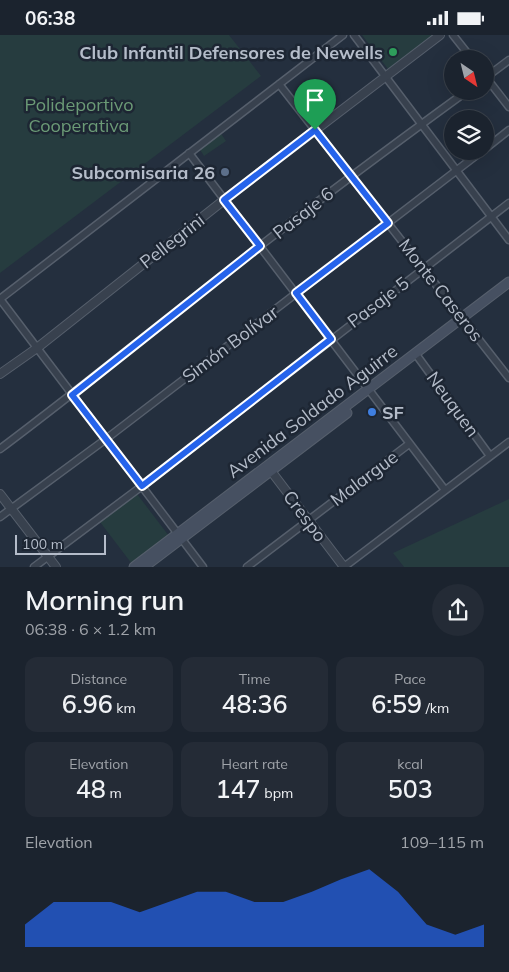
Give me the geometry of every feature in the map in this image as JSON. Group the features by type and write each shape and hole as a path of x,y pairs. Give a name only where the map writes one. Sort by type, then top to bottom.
{"main road":[{"name":"Avenida Soldado Aguirre","path":"144,567 180,536 464,319 509,282"},
{"name":"Avenida Soldado Aguirre","path":"464,319 509,289"},
{"name":"Avenida Soldado Aguirre","path":"134,567 180,536"}],"street":[{"path":"203,567 0,299 343,35"},
{"path":"354,35 509,240"},
{"name":"Pellegrini","path":"0,374 37,348 224,200 440,35"},
{"path":"453,35 465,50"},
{"path":"494,71 509,60"},
{"name":"Monte Caseros","path":"279,84 464,319 506,369 509,378"},
{"path":"494,88 509,107"},
{"name":"Pasaje 6","path":"0,449 72,395 351,175 455,100"},
{"path":"494,142 509,130"},
{"path":"189,153 446,490"},
{"name":"Simón Bolívar","path":"0,517 106,439 470,160"},
{"name":"Pasaje 5","path":"34,567 509,203"},
{"name":"Neuquen","path":"417,355 490,456"},
{"path":"344,567 509,442"},
{"name":"Malargue","path":"247,567 409,443"},
{"name":"Crespo","path":"269,468 344,567"},
{"path":"0,494 56,567"}],"green space":[{"name":"Polideportivo Cooperativa","path":"0,35 229,35 261,76 0,273"},
{"name":"Club Infantil Defensores de Newells","path":"362,35 433,35 388,69"},
{"path":"220,132 226,141 204,156 199,148"},
{"path":"137,494 169,536 132,564 100,522"},
{"path":"509,499 509,567 404,567 393,553"}],"place":[{"name":"Club Infantil Defensores de Newells","path":"393,52"},
{"name":"Subcomisaria 26","path":"225,172"},
{"name":"SF","path":"372,412"}],"route":[{"path":"315,130 388,223 296,293 331,339 142,486 72,395 260,246 224,200 315,130"}]}
